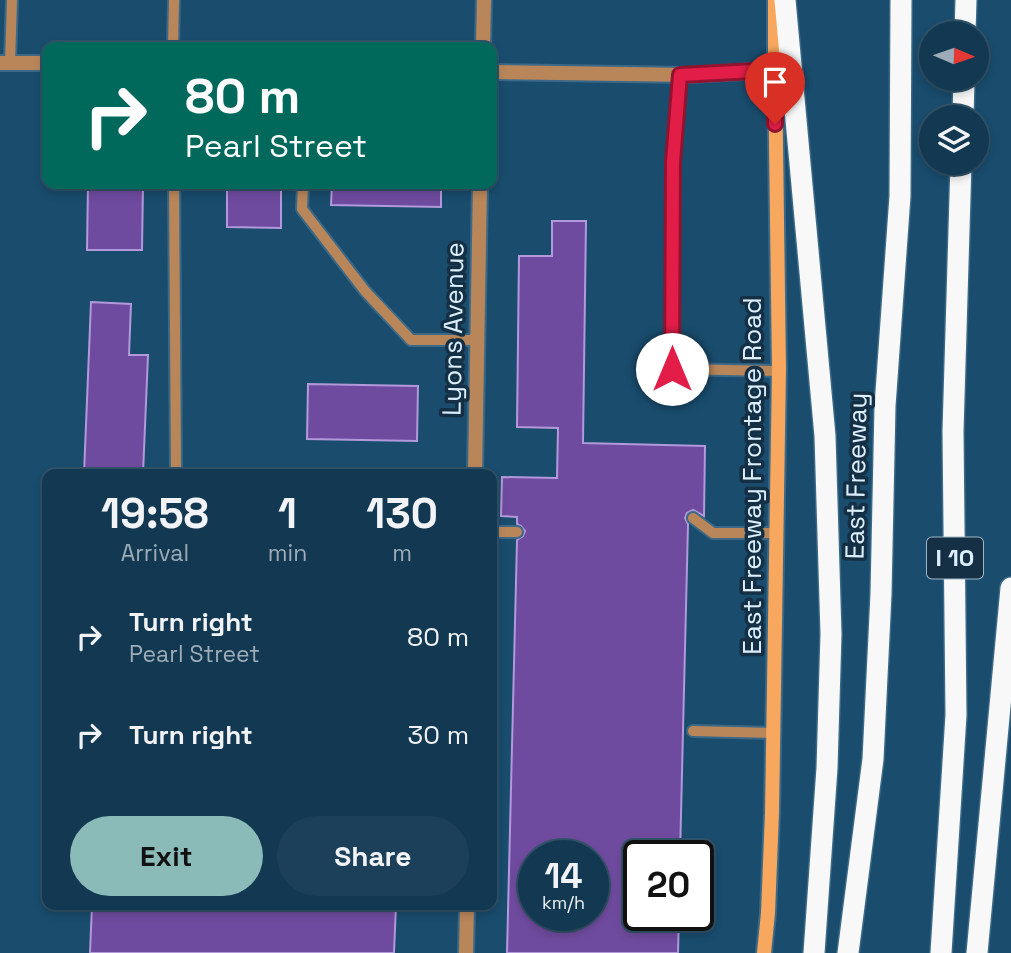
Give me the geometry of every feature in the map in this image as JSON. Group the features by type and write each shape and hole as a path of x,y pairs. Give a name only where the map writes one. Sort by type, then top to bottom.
{"highway":[{"path":"785,0 825,436 831,634 827,768 814,953"},
{"name":"East Freeway","path":"848,953 873,759 881,594 885,406 900,196 901,0"},
{"path":"965,21 966,0"},
{"name":"I 10","path":"941,953 956,715 953,431 961,175"},
{"path":"978,953 1011,588"}],"main road":[{"name":"East Freeway Frontage Road","path":"764,953 768,913 774,733 779,371 775,0"}],"street":[{"path":"483,42 484,0"},
{"path":"5,63 42,63"},
{"path":"497,72 680,75 775,70"},
{"name":"Lyons Avenue","path":"472,469 480,189"},
{"path":"466,953 467,910"}],"lane":[{"path":"5,63 12,0"},
{"path":"173,42 174,0"},
{"path":"680,75 673,162 672,369 779,371"},
{"path":"174,189 176,469"},
{"path":"303,189 302,209 365,291 411,340 477,340"},
{"path":"693,518 713,533 777,533"},
{"path":"497,532 517,533"},
{"path":"693,731 774,733"}],"building":[{"path":"88,189 143,189 142,250 87,250"},
{"path":"227,189 281,189 281,228 227,227"},
{"path":"332,189 441,189 441,207 331,205"},
{"path":"552,221 586,221 583,443 705,446 704,516 693,510 687,513 685,518 688,524 680,840 623,840 623,931 679,931 678,953 507,953 517,540 525,531 517,524 517,517 501,516 502,477 557,478 558,428 517,427 519,256 552,256"},
{"path":"91,302 131,304 129,355 148,355 143,469 84,469"},
{"path":"308,384 418,386 417,441 307,439"},
{"path":"92,910 396,910 394,953 90,953"}],"route":[{"path":"672,369 673,162 680,75 775,70 775,124"}]}
